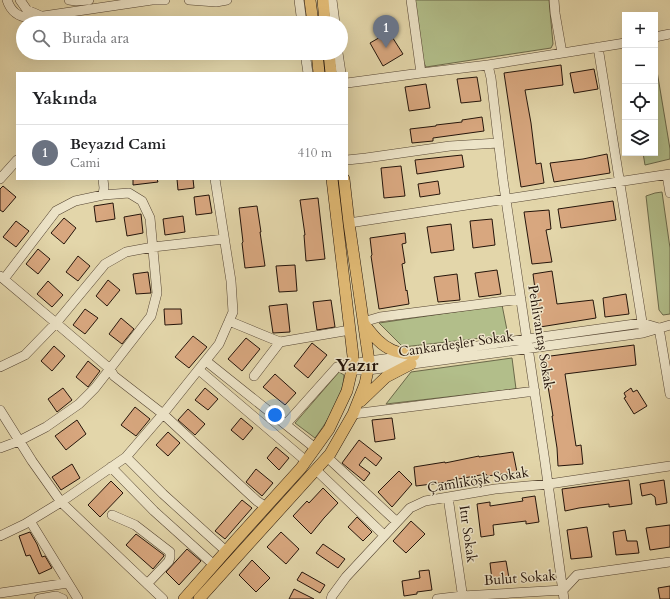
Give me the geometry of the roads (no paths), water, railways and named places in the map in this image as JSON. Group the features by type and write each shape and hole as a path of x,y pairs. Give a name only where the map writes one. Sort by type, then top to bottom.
{"main road":[{"path":"310,0 312,16"},
{"path":"323,0 324,16"},
{"path":"318,60 319,72"},
{"path":"330,60 331,72"},
{"path":"184,599 306,462 329,428 347,391 353,367 353,356 332,180"},
{"path":"200,599 330,454 354,410 365,384 368,366 344,180"},
{"path":"363,322 381,344 412,360"},
{"path":"354,410 386,376 412,360"}],"street":[{"path":"7,0 13,10 22,16"},
{"path":"20,0 27,10 42,16 152,0 165,0"},
{"path":"69,0 89,0"},
{"path":"189,0 216,2 222,0"},
{"path":"299,0 301,16"},
{"path":"332,0 334,16"},
{"path":"411,0 421,72"},
{"path":"554,0 562,53"},
{"path":"658,36 670,34"},
{"path":"348,83 421,72 488,65 622,43"},
{"path":"598,47 643,328"},
{"path":"306,60 308,72"},
{"path":"339,60 340,72"},
{"name":"Pehlivantaş Sokak","path":"488,65 491,78 506,199 564,594"},
{"path":"348,160 450,146 498,143"},
{"path":"0,179 16,161"},
{"path":"349,223 669,175 670,193"},
{"path":"103,180 103,195"},
{"path":"0,536 30,521 61,502 126,457 220,344 233,312 231,281 215,180"},
{"path":"0,448 19,441 46,427 79,404 95,388 110,369 151,316 157,293 150,218 142,201 129,193 103,195 75,202 56,211 2,278 110,369 114,376 163,414 257,501 266,507"},
{"path":"0,367 25,355 56,323 105,264 126,252 153,247 224,239"},
{"path":"363,322 380,317 521,299"},
{"path":"229,321 280,342 350,330"},
{"name":"Cankardeşler Sokak","path":"412,360 527,339 670,326"},
{"name":"Cankardeşler Sokak","path":"286,424 337,368 368,366 528,348 643,328"},
{"path":"659,328 670,394"},
{"path":"254,376 280,342"},
{"path":"206,361 315,448"},
{"path":"199,370 306,462"},
{"path":"354,410 535,391"},
{"path":"0,410 32,462 61,502 163,599"},
{"path":"126,457 163,494 226,551"},
{"path":"327,457 397,522"},
{"name":"Çamlıköşk Sokak","path":"331,599 346,576 410,508 426,501 495,489 548,484 670,466"},
{"path":"111,468 154,510 214,564"},
{"path":"316,470 384,535"},
{"name":"Itır Sokak","path":"448,497 462,598"},
{"path":"112,516 135,525 170,552 169,561 147,584"},
{"path":"30,521 78,599"},
{"name":"Bulut Sokak","path":"437,599 564,594 577,575 670,562"},
{"path":"0,593 68,583"},
{"path":"38,599 56,596 63,599"}],"place":[{"name":"Beyazıd Cami","path":"386,48"}],"district":[{"name":"Yazır","path":"357,365"}]}
